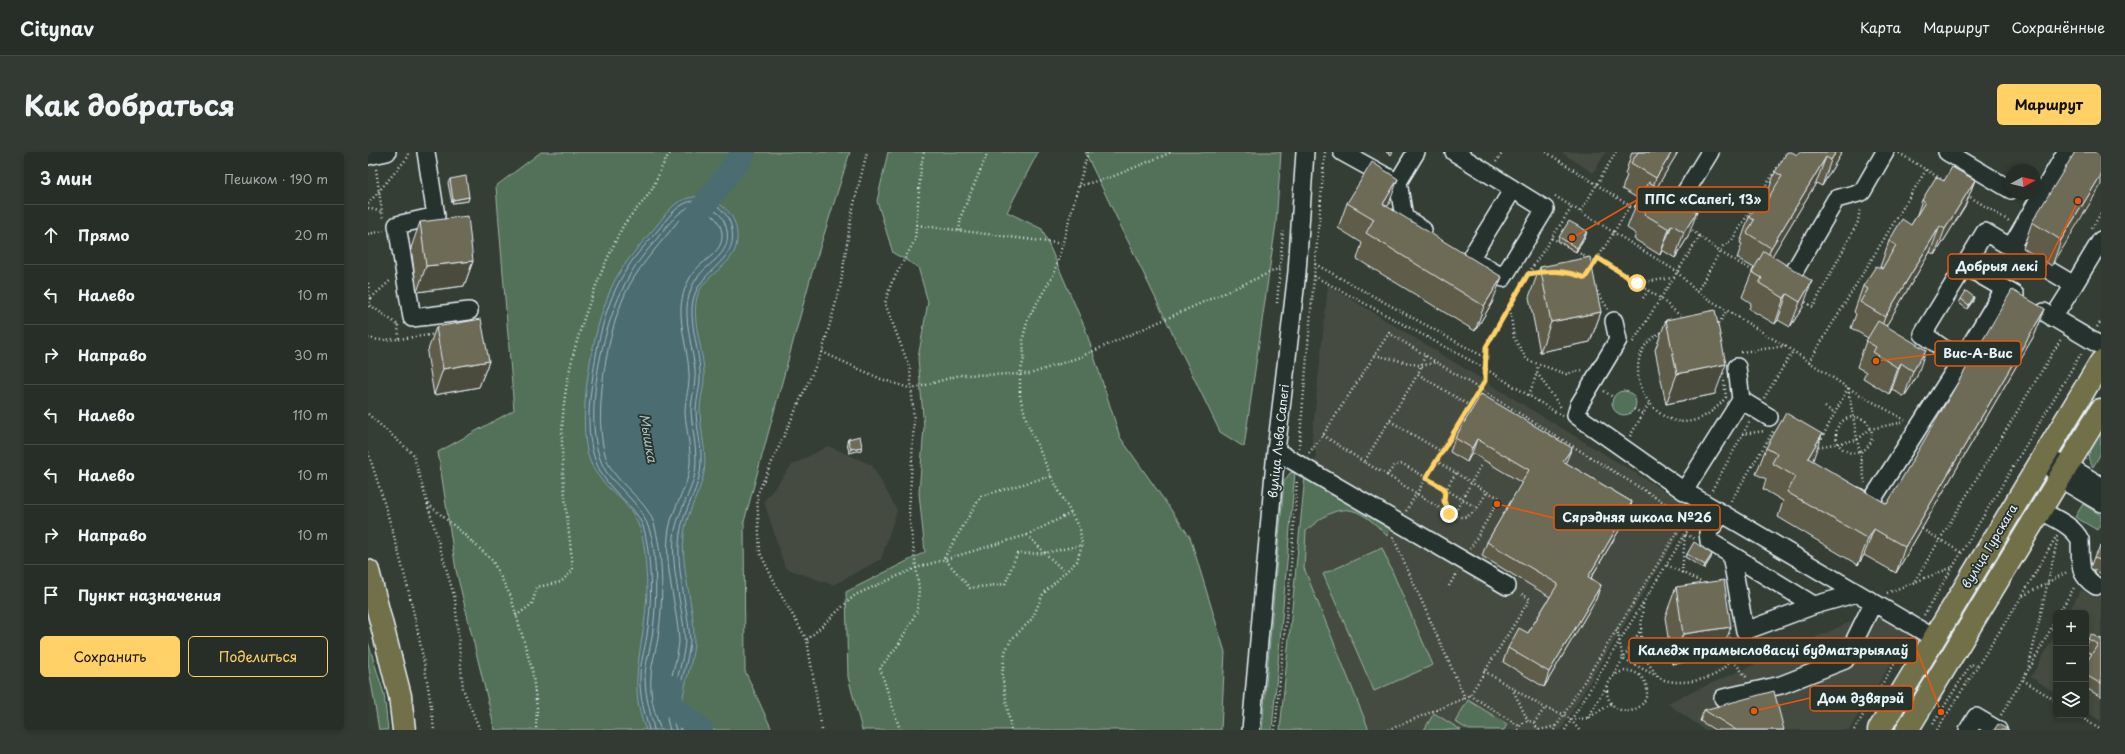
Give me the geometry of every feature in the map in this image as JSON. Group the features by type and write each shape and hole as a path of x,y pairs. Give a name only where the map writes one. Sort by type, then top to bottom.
{"main road":[{"name":"вуліца Гурскага","path":"1878,730 1925,633 2043,457 2101,362"},
{"name":"вуліца Гурскага","path":"1907,730 2063,472 2100,416"},
{"path":"368,571 400,696 404,730"},
{"path":"1925,633 1955,651"}],"street":[{"path":"368,156 387,152"},
{"path":"426,152 436,216 397,225 412,318 470,311"},
{"name":"вуліца Льва Сапегі","path":"1251,730 1276,451 1297,272 1305,152"},
{"path":"1342,152 1398,182"},
{"path":"1416,152 1398,182 1404,217 1437,238"},
{"path":"1454,152 1545,209 1503,278 1464,255 1513,189"},
{"path":"1677,206 1710,152"},
{"path":"1791,277 1836,199 1862,192 1885,152"},
{"path":"1947,152 2005,186"},
{"path":"2011,247 2066,152"},
{"path":"2028,200 2035,204"},
{"path":"1961,361 1922,334 1985,232 2074,285"},
{"path":"2053,318 2101,240"},
{"path":"1965,266 2095,342"},
{"path":"1844,489 1870,503 1961,361 2004,289"},
{"path":"1614,321 1618,340 1579,405 1576,415 1684,491 1705,503 1725,510 1857,593 1879,598 1925,633"},
{"path":"1684,491 1741,400 1734,358"},
{"path":"1741,400 1770,420"},
{"path":"1276,451 1298,458 1313,474 1399,522 1507,586"},
{"path":"2043,457 2101,503"},
{"path":"2063,472 2101,486"},
{"path":"1725,510 1708,532 1709,541 1731,556 1815,606"},
{"path":"2040,510 2064,524 2078,535 2087,577"},
{"path":"1731,556 1745,631 1857,593"},
{"path":"1723,698 1781,685 1845,660 1879,598"},
{"path":"1968,730 1976,717 1996,729"}],"path":[{"path":"368,204 408,157 408,152"},
{"path":"516,616 532,604 537,587 561,582 573,570 565,507 562,462 563,415 568,374 595,285 623,226 651,192 663,162 671,152"},
{"path":"822,730 807,640 781,595 760,553 757,496 780,441 822,352 840,288 852,212 867,152"},
{"path":"900,730 880,668 899,644 917,611 919,589 909,515 914,421 910,369 885,303 891,284 916,240 921,166 924,152"},
{"path":"958,230 961,216 988,152"},
{"path":"1011,730 1002,675 1005,652 1011,640 1032,619 1043,594 1077,561 1082,545 1080,530 1051,476 1027,422 1020,396 1020,374 1024,358 1023,338 1028,318 1054,274 1064,244 1088,152"},
{"path":"1078,187 1114,176 1172,152"},
{"path":"1275,730 1290,579 1298,458 1324,152"},
{"path":"1546,152 1630,206 1645,207"},
{"path":"1581,211 1616,152"},
{"path":"1697,292 1723,246 1732,240 1787,152"},
{"path":"1897,152 1947,183"},
{"path":"1496,161 1503,165"},
{"path":"1809,362 1926,170"},
{"path":"1960,191 2021,229"},
{"path":"1553,195 1676,271 1697,292 1786,346 1848,388 1906,421 1870,429 1857,440 1817,447 1812,444"},
{"path":"1588,273 1630,206"},
{"path":"1465,698 1393,536 1399,522 1485,381 1486,369 1484,357 1486,347 1510,309 1528,274 1572,207"},
{"path":"368,208 382,212"},
{"path":"917,225 1064,244"},
{"path":"368,234 385,231"},
{"path":"1676,271 1700,236"},
{"path":"1552,238 1595,262"},
{"path":"1598,258 1660,298 1692,326 1706,331 1718,340 1726,397 1716,409 1702,418 1687,421 1671,419 1656,412 1649,404 1639,385 1637,369 1641,354 1650,341 1662,332 1677,327 1692,326"},
{"path":"1315,264 1484,357"},
{"path":"822,352 881,379 912,389 960,375 1030,374 1080,357 1280,268"},
{"path":"1528,274 1543,271"},
{"path":"1314,276 1486,369 1565,416 1537,373"},
{"path":"1637,283 1672,278"},
{"path":"368,283 369,307 398,325"},
{"path":"1590,283 1599,293 1614,321"},
{"path":"1643,298 1648,290"},
{"path":"1510,309 1514,338 1527,360 1566,374 1602,365"},
{"path":"1712,336 1727,310"},
{"path":"1854,730 1925,633 1953,567 2095,342 2101,321"},
{"path":"1913,584 2069,327"},
{"path":"1298,458 1310,454 1389,333 1694,521"},
{"path":"399,339 438,334 442,338"},
{"path":"1721,355 1734,358 1786,346"},
{"path":"1725,510 1770,420 1793,351"},
{"path":"1375,355 1422,366 1436,362"},
{"path":"1364,462 1418,374 1425,355"},
{"path":"1528,395 1537,373 1538,365"},
{"path":"1418,374 1470,406"},
{"path":"1817,447 1848,388"},
{"path":"1848,388 1867,494 1873,498"},
{"path":"1603,391 1613,397"},
{"path":"1628,438 1649,404"},
{"path":"1825,407 1835,413"},
{"path":"1634,409 1643,414"},
{"path":"368,414 413,454 455,599 463,689 480,730"},
{"path":"1853,418 1863,420 1870,429 1871,441 1864,450 1859,452 1848,452 1838,443 1836,434 1837,428 1845,419 1853,418"},
{"path":"1565,730 1705,503 1741,434 1770,420"},
{"path":"1741,434 1770,420"},
{"path":"1390,421 1442,452"},
{"path":"1323,435 1364,462 1457,518 1469,516 1478,508 1487,492"},
{"path":"368,452 416,616 424,656 434,730"},
{"path":"1436,462 1500,498 1449,586"},
{"path":"1387,475 1395,465 1403,464 1478,508"},
{"path":"1453,516 1481,466"},
{"path":"1449,514 1444,501 1445,489 1456,473"},
{"path":"944,558 981,496 1051,476"},
{"path":"427,504 458,529 492,560 511,597 532,669 537,708 536,730"},
{"path":"807,640 856,595 916,568 944,558 1027,535 1071,513"},
{"path":"1554,730 1686,517"},
{"path":"1922,529 1939,541 1962,553"},
{"path":"1937,730 1976,666 2022,596 2059,532 2028,670"},
{"path":"1685,534 1698,541"},
{"path":"1682,573 1685,534"},
{"path":"1027,535 1065,572"},
{"path":"944,558 970,588 1005,584 1017,554 1045,552 1082,545"},
{"path":"1666,565 1710,586"},
{"path":"1879,598 1953,567"},
{"path":"2022,596 2046,585 2072,569 2087,577 2072,589 2061,610"},
{"path":"1388,730 1470,695 1530,599 1507,586"},
{"path":"1643,603 1641,629 1644,653 1659,677"},
{"path":"1996,729 2053,624"},
{"path":"1617,628 1623,659"},
{"path":"1588,718 1641,629"},
{"path":"1623,659 1669,681 1692,682 1718,673 1732,659 1745,631"},
{"path":"1929,730 1971,664 1976,666"},
{"path":"1484,671 1545,708 1563,714 1571,720 1579,730"},
{"path":"1623,671 1632,671 1640,675 1646,684 1647,693 1644,702 1636,709 1629,711 1620,710 1611,704 1607,695 1607,686 1612,677 1623,671"},
{"path":"2023,680 2053,699"},
{"path":"1512,688 1528,721 1534,723 1539,730 1556,726"},
{"path":"1470,695 1519,726"},
{"path":"1571,720 1588,718 1611,704"},
{"path":"1534,723 1545,708"},
{"path":"2083,718 2101,730"},
{"path":"1518,730 1519,726 1528,721"}],"shaded area":[{"path":"1561,152 1606,152 1593,173"},
{"path":"1328,285 1694,509 1561,730 1367,730 1300,573 1316,452 1311,448"},
{"path":"828,446 872,465 897,510 881,559 833,585 785,568 764,501 792,465"},
{"path":"2101,589 2101,721 2089,714 2089,610 2070,610 2081,590 2095,598"},
{"path":"1880,609 1912,630 1849,730 1705,730 1667,703"},
{"path":"2053,638 2053,691 2031,677"}],"green space":[{"path":"541,152 850,152 811,276 744,522 745,671 772,730 495,730 456,570 438,452 514,410 496,186"},
{"path":"888,152 1038,152 1007,212 1042,229 1085,328 1120,437 1190,537 1225,652 1221,730 862,730 848,677 846,592 925,552 919,493 924,427 918,358 928,302 918,267 893,253 877,201"},
{"path":"1085,152 1281,152 1276,224 1244,447 1220,432"},
{"path":"1624,391 1633,394 1636,403 1633,412 1624,415 1615,412 1612,403 1615,394"},
{"path":"2101,435 2101,453 2093,467 2090,463 2088,454 2090,445"},
{"path":"1295,472 1272,730 1262,730 1284,481 1290,473"},
{"path":"1305,476 1390,529 1387,536 1366,517 1357,512 1348,510 1329,514 1306,531 1304,568 1369,730 1280,730"},
{"path":"2083,504 2101,515 2101,523 2097,530 2075,517"},
{"path":"1382,548 1433,665 1374,691 1323,574"},
{"path":"368,642 384,694 388,730 379,730 368,663"},
{"path":"1468,700 1507,724 1504,730 1469,730 1455,722"},
{"path":"1434,713 1461,730 1424,730"}],"water":[{"path":"702,196 723,206 728,211 735,223 737,239 736,248 732,255 727,262 702,286 696,303 696,323 704,372 700,411 705,462 702,481 686,525 683,547 694,628 693,652 685,686 682,708 686,730 646,730 640,714 637,683 647,599 644,544 640,528 633,514 601,479 590,462 585,432 586,388 600,318 607,298 619,273 632,254 673,206 684,199"}],"building":[{"path":"1638,152 1672,152 1656,178 1631,163"},
{"path":"1787,152 1792,152 1797,155 1799,152 1836,152 1831,160 1826,157 1771,248 1747,233 1754,220 1749,217 1762,196 1767,200 1782,176 1775,172"},
{"path":"2075,152 2101,152 2101,175 2061,240 2032,222"},
{"path":"1372,162 1398,179 1383,204 1502,277 1484,306 1366,233 1374,219 1347,203"},
{"path":"1952,167 1975,180 1945,229 1940,226 1885,317 1860,302 1868,289 1863,286 1876,266 1882,269 1896,245 1889,241 1902,219 1911,225 1925,202 1922,200 1936,177 1944,181"},
{"path":"466,176 469,197 453,200 450,179"},
{"path":"1649,182 1697,212 1684,232 1672,225 1669,229 1644,214 1647,208 1637,202"},
{"path":"468,216 473,261 426,266 420,222"},
{"path":"1569,221 1587,231 1577,248 1559,237"},
{"path":"1764,251 1812,281 1800,302 1787,294 1784,298 1759,283 1762,278 1752,272"},
{"path":"1590,257 1601,312 1551,322 1540,267"},
{"path":"2012,290 2045,309 1905,547 1874,529 1868,539 1787,492 1796,477 1772,463 1777,454 1766,448 1786,413 1822,434 1808,458 1887,504"},
{"path":"1966,291 1974,297 1969,305 1961,299"},
{"path":"1715,310 1726,364 1677,374 1666,320"},
{"path":"481,319 489,361 443,369 436,327"},
{"path":"1878,321 1926,350 1913,371 1901,363 1898,368 1873,352 1876,347 1866,341"},
{"path":"1481,394 1572,448 1563,461 1632,502 1588,577 1601,585 1549,672 1508,648 1519,628 1528,633 1558,584 1487,542 1529,470 1477,439 1472,448 1455,438"},
{"path":"860,436 862,447 851,449 848,439"},
{"path":"1694,542 1712,554 1705,565 1687,554"},
{"path":"2101,546 2101,561 2094,557"},
{"path":"1724,580 1731,627 1683,634 1676,587"},
{"path":"2091,634 2100,639 2101,638 2101,684 2089,677 2089,658 2098,644 2089,640"},
{"path":"1774,691 1784,730 1736,730 1704,710"},
{"path":"1998,724 2009,730 1994,730"}],"waterway":[{"name":"Мышка","path":"690,225 744,152"},
{"name":"Мышка","path":"672,687 670,695 671,702 674,707 701,730"}],"place":[{"name":"Добрыя лекі","path":"2078,201"},
{"name":"ППС «Сапегі, 13»","path":"1572,238"},
{"name":"Вис-А-Вис","path":"1876,361"},
{"name":"Сярэдняя школа №26","path":"1497,504"},
{"name":"Дом дзвярэй","path":"1754,711"},
{"name":"Каледж прамысловасці будматэрыялаў","path":"1941,712"}],"route":[{"path":"1449,514 1444,501 1445,489 1426,478 1485,381 1486,369 1484,357 1486,347 1510,309 1528,274 1551,270 1571,272 1585,278 1598,258 1637,283"}]}
